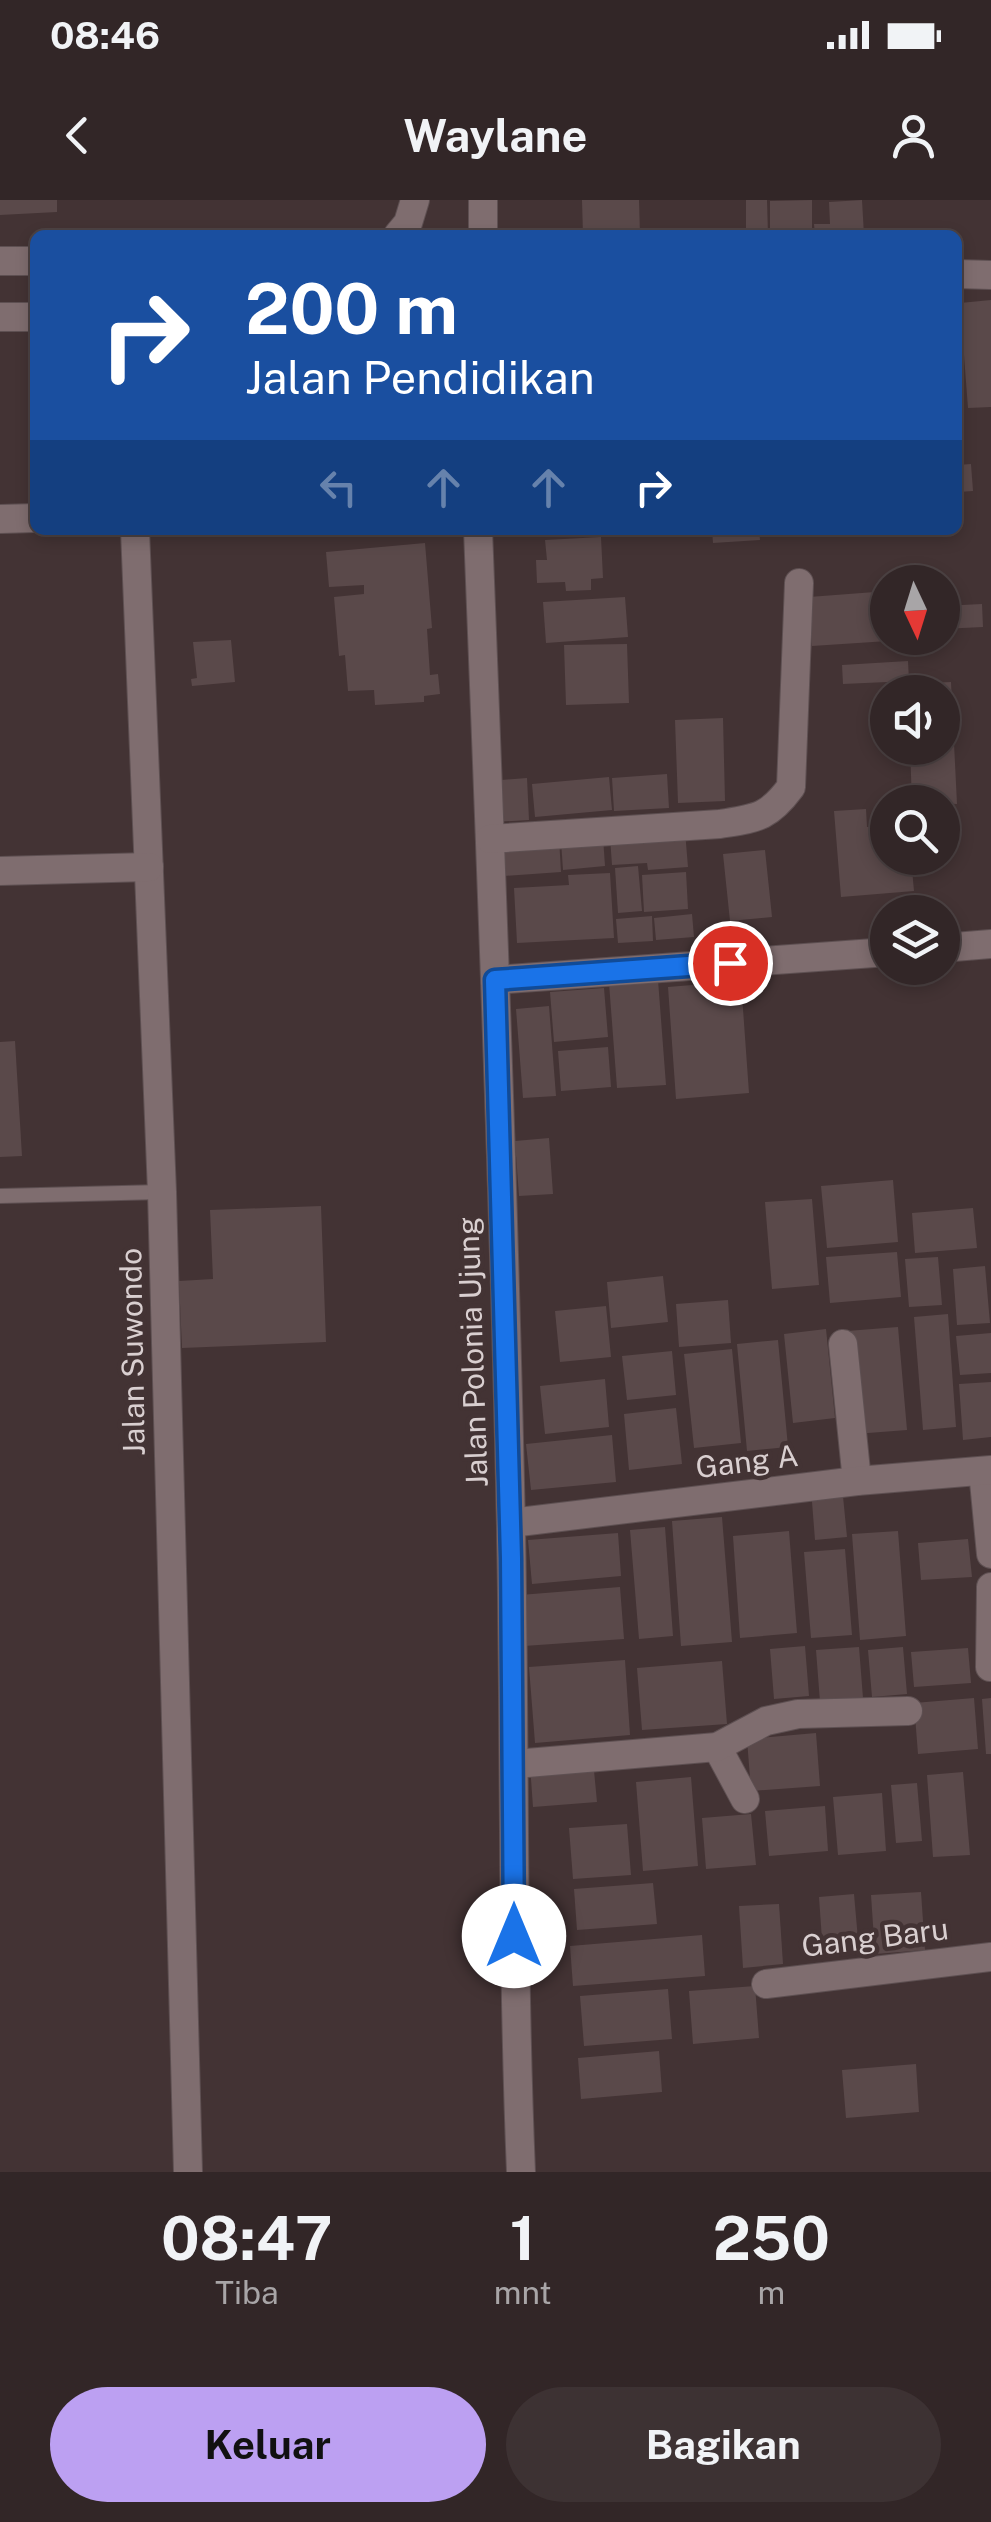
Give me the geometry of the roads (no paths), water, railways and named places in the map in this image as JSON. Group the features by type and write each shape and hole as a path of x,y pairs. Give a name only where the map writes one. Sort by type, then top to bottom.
{"street":[{"path":"402,230 415,200"},
{"path":"483,200 483,230"},
{"path":"0,262 30,261"},
{"path":"962,274 991,275"},
{"path":"0,317 30,316"},
{"path":"0,519 30,518"},
{"name":"Jalan Suwondo","path":"135,535 162,1192 188,2172"},
{"name":"Jalan Polonia Ujung","path":"478,535 510,1523 514,2005 521,2172"},
{"path":"490,839 720,824 751,819 774,809 791,787 799,583"},
{"path":"0,872 150,868"},
{"path":"960,947 991,944"},
{"path":"495,980 870,953"},
{"path":"844,1344 857,1481"},
{"path":"987,1471 991,1554"},
{"name":"Gang A","path":"510,1523 857,1481 987,1471"},
{"path":"990,1667 991,1587"},
{"path":"515,1764 717,1747 752,1726 782,1716 908,1711"},
{"path":"717,1747 745,1799"},
{"name":"Gang Baru","path":"766,1984 991,1957"}],"lane":[{"path":"0,1196 162,1192"}]}
